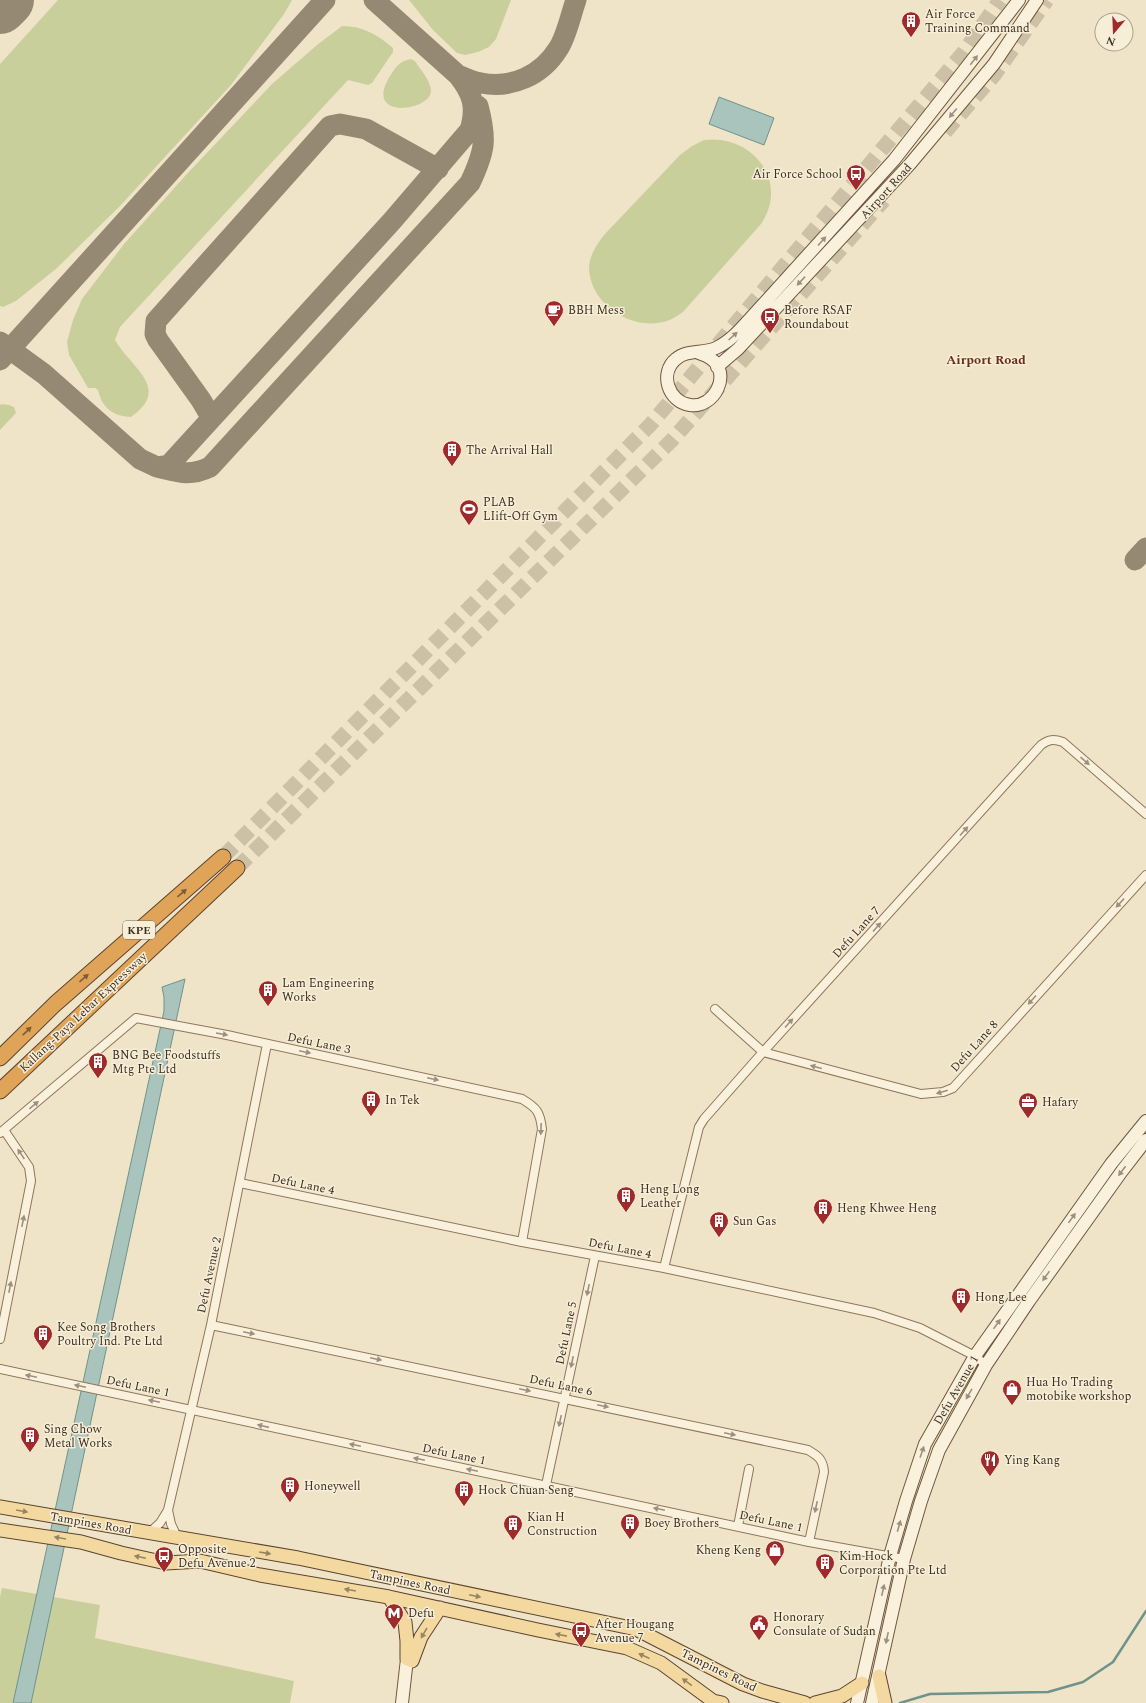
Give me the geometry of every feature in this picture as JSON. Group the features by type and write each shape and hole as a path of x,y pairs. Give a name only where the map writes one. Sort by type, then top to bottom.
{"highway":[{"name":"Kallang-Paya Lebar Expressway","path":"0,1058 55,1004 223,856"},
{"name":"Kallang-Paya Lebar Expressway","path":"0,1091 237,868"}],"main road":[{"name":"Airport Road","path":"1019,0 894,160 731,338 716,349 699,353 691,352 675,359 667,373 667,382 669,390 678,401 684,404 696,406 709,401 714,396 720,382 717,367 738,349 910,164 994,64 1037,0"},
{"path":"699,353 711,358 717,367"},
{"name":"Defu Avenue 1","path":"857,1703 890,1556 924,1444 975,1356 1112,1164 1146,1120"},
{"name":"Defu Avenue 1","path":"872,1703 904,1559 921,1501 939,1450 986,1365 1034,1294 1146,1140"},
{"name":"Tampines Road","path":"0,1507 148,1534 298,1558 636,1629 743,1684 805,1703"},
{"name":"Tampines Road","path":"0,1530 81,1542 166,1563 200,1561 260,1574 389,1597 627,1648 661,1663 713,1700 722,1703"},
{"path":"389,1597 405,1622 409,1660 408,1703"},
{"path":"402,1703 409,1660 421,1637 440,1608"},
{"path":"879,1676 885,1703"},
{"path":"815,1703 842,1696 862,1683"}],"street":[{"name":"Defu Lane 7","path":"664,1268 698,1128 763,1052 1041,745 1054,739 1063,742 1146,814"},
{"name":"Defu Lane 8","path":"763,1052 921,1094 943,1092 953,1088 1146,875"},
{"path":"715,1009 763,1052"},
{"name":"Defu Lane 3","path":"2,1132 136,1018 267,1044 522,1099 531,1105 540,1115 542,1129 522,1242"},
{"name":"Defu Avenue 2","path":"148,1534 160,1523 168,1510 211,1325 267,1044"},
{"path":"0,1339 31,1181 29,1167 2,1132"},
{"name":"Defu Lane 4","path":"240,1183 522,1242 664,1268 874,1313 920,1328 975,1356 986,1365"},
{"name":"Defu Lane 5","path":"546,1485 595,1256"},
{"name":"Defu Lane 6","path":"211,1325 808,1450 818,1456 823,1463 824,1472 809,1542"},
{"name":"Defu Lane 1","path":"0,1369 809,1542 904,1559"},
{"path":"738,1526 749,1469"},
{"name":"Defu Avenue 2","path":"168,1510 170,1524 178,1539"}],"green space":[{"path":"58,0 292,0 284,14 231,85 120,206 57,268 16,301 3,307 0,306 0,64"},
{"path":"409,0 511,0 496,39 489,47 478,52 465,55 457,53 433,30"},
{"path":"342,26 350,26 370,32 393,48 393,52 372,83 368,85 348,80 120,327 115,340 144,378 148,387 148,397 143,407 131,417 114,413 102,402 98,390 95,388 88,388 69,355 67,342 73,320 82,299 124,244 185,176 272,84 317,45"},
{"path":"411,59 415,61 425,75 431,87 431,91 428,98 411,107 400,108 391,106 385,100 384,90 396,67 404,61"},
{"path":"704,140 721,140 737,145 751,153 761,164 768,177 771,192 769,208 761,224 683,312 667,321 654,323 641,323 628,319 605,304 597,293 591,281 589,268 592,255 596,246 604,235 680,155 692,146"},
{"path":"2,404 14,407 16,413 0,430 0,405"},
{"path":"2,1588 100,1605 95,1638 294,1681 290,1703 0,1703 0,1597"}],"water":[{"path":"719,97 774,118 764,145 709,124"},
{"path":"185,979 31,1703 13,1703 164,1011 162,987"}],"waterway":[{"path":"900,1703 930,1694 1048,1692 1083,1682 1113,1662 1146,1611"}],"taxiway":[{"path":"0,360 325,0"},
{"path":"374,0 469,85"},
{"path":"458,75 475,82 504,84 515,82 535,73 544,66 561,44 576,0"},
{"path":"0,342 44,374 140,459 157,467 169,465 392,221 470,130 473,114 472,101 467,88 458,75"},
{"path":"157,467 184,473 196,472 210,467 470,183 479,162 483,145 483,128 478,106"},
{"path":"211,417 201,400 158,340 155,334 156,321 330,126 340,124 366,129 438,169"},
{"path":"1135,560 1146,548"}],"runway":[{"path":"0,7 7,0"}],"tunnel":[{"path":"223,857 651,424 963,53 1000,0"},
{"path":"945,132 995,74 1047,0"},
{"path":"237,868 672,440 884,200"}],"place":[{"name":"Air Force Training Command","path":"911,38"},
{"name":"Air Force School","path":"856,191"},
{"name":"BBH Mess","path":"554,327"},
{"name":"Before RSAF Roundabout","path":"770,334"},
{"name":"The Arrival Hall","path":"452,467"},
{"name":"PLAB LIift-Off Gym","path":"469,526"},
{"name":"Lam Engineering Works","path":"268,1007"},
{"name":"BNG Bee Foodstuffs Mtg Pte Ltd","path":"98,1079"},
{"name":"In Tek","path":"371,1117"},
{"name":"Hafary","path":"1028,1119"},
{"name":"Heng Long Leather","path":"626,1213"},
{"name":"Heng Khwee Heng","path":"823,1225"},
{"name":"Sun Gas","path":"719,1238"},
{"name":"Hong Lee","path":"961,1314"},
{"name":"Kee Song Brothers Poultry Ind. Pte Ltd","path":"43,1351"},
{"name":"Hua Ho Trading motobike workshop","path":"1012,1406"},
{"name":"Sing Chow Metal Works","path":"30,1453"},
{"name":"Ying Kang","path":"990,1477"},
{"name":"Honeywell","path":"290,1503"},
{"name":"Hock Chuan Seng","path":"464,1507"},
{"name":"Boey Brothers","path":"630,1540"},
{"name":"Kian H Construction","path":"513,1541"},
{"name":"Kheng Keng","path":"775,1567"},
{"name":"Opposite Defu Avenue 2","path":"164,1573"},
{"name":"Kim Hock Corporation Pte Ltd","path":"825,1580"},
{"name":"Defu","path":"394,1630"},
{"name":"Honorary Consulate of Sudan","path":"759,1641"},
{"name":"After Hougang Avenue 7","path":"581,1648"}],"district":[{"name":"Airport Road","path":"986,359"}]}
